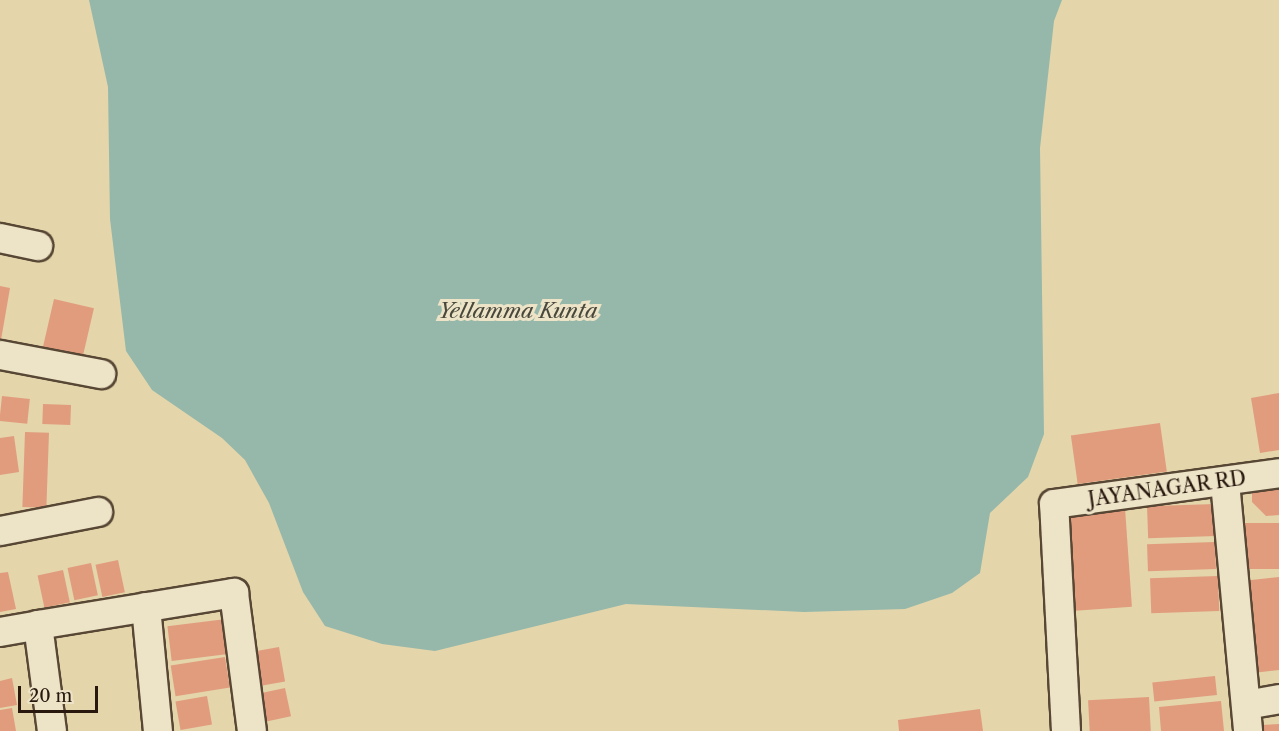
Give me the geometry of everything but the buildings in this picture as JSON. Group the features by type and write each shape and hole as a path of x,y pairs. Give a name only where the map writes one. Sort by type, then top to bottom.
{"street":[{"path":"0,238 38,246"},
{"path":"0,355 101,374"},
{"name":"JAYANAGAR RD","path":"1066,731 1054,504 1279,473"},
{"path":"1225,482 1247,718 1279,699"},
{"path":"0,531 98,512"},
{"path":"0,632 234,593 252,731"},
{"path":"146,607 158,731"},
{"path":"38,625 52,731"}],"water":[{"name":"Yellamma Kunta","path":"89,0 1062,0 1054,21 1040,148 1044,434 1028,477 990,513 980,573 952,593 905,609 804,612 626,604 435,651 382,644 325,626 303,592 269,503 245,460 222,438 152,390 126,351 110,219 108,87"}]}
